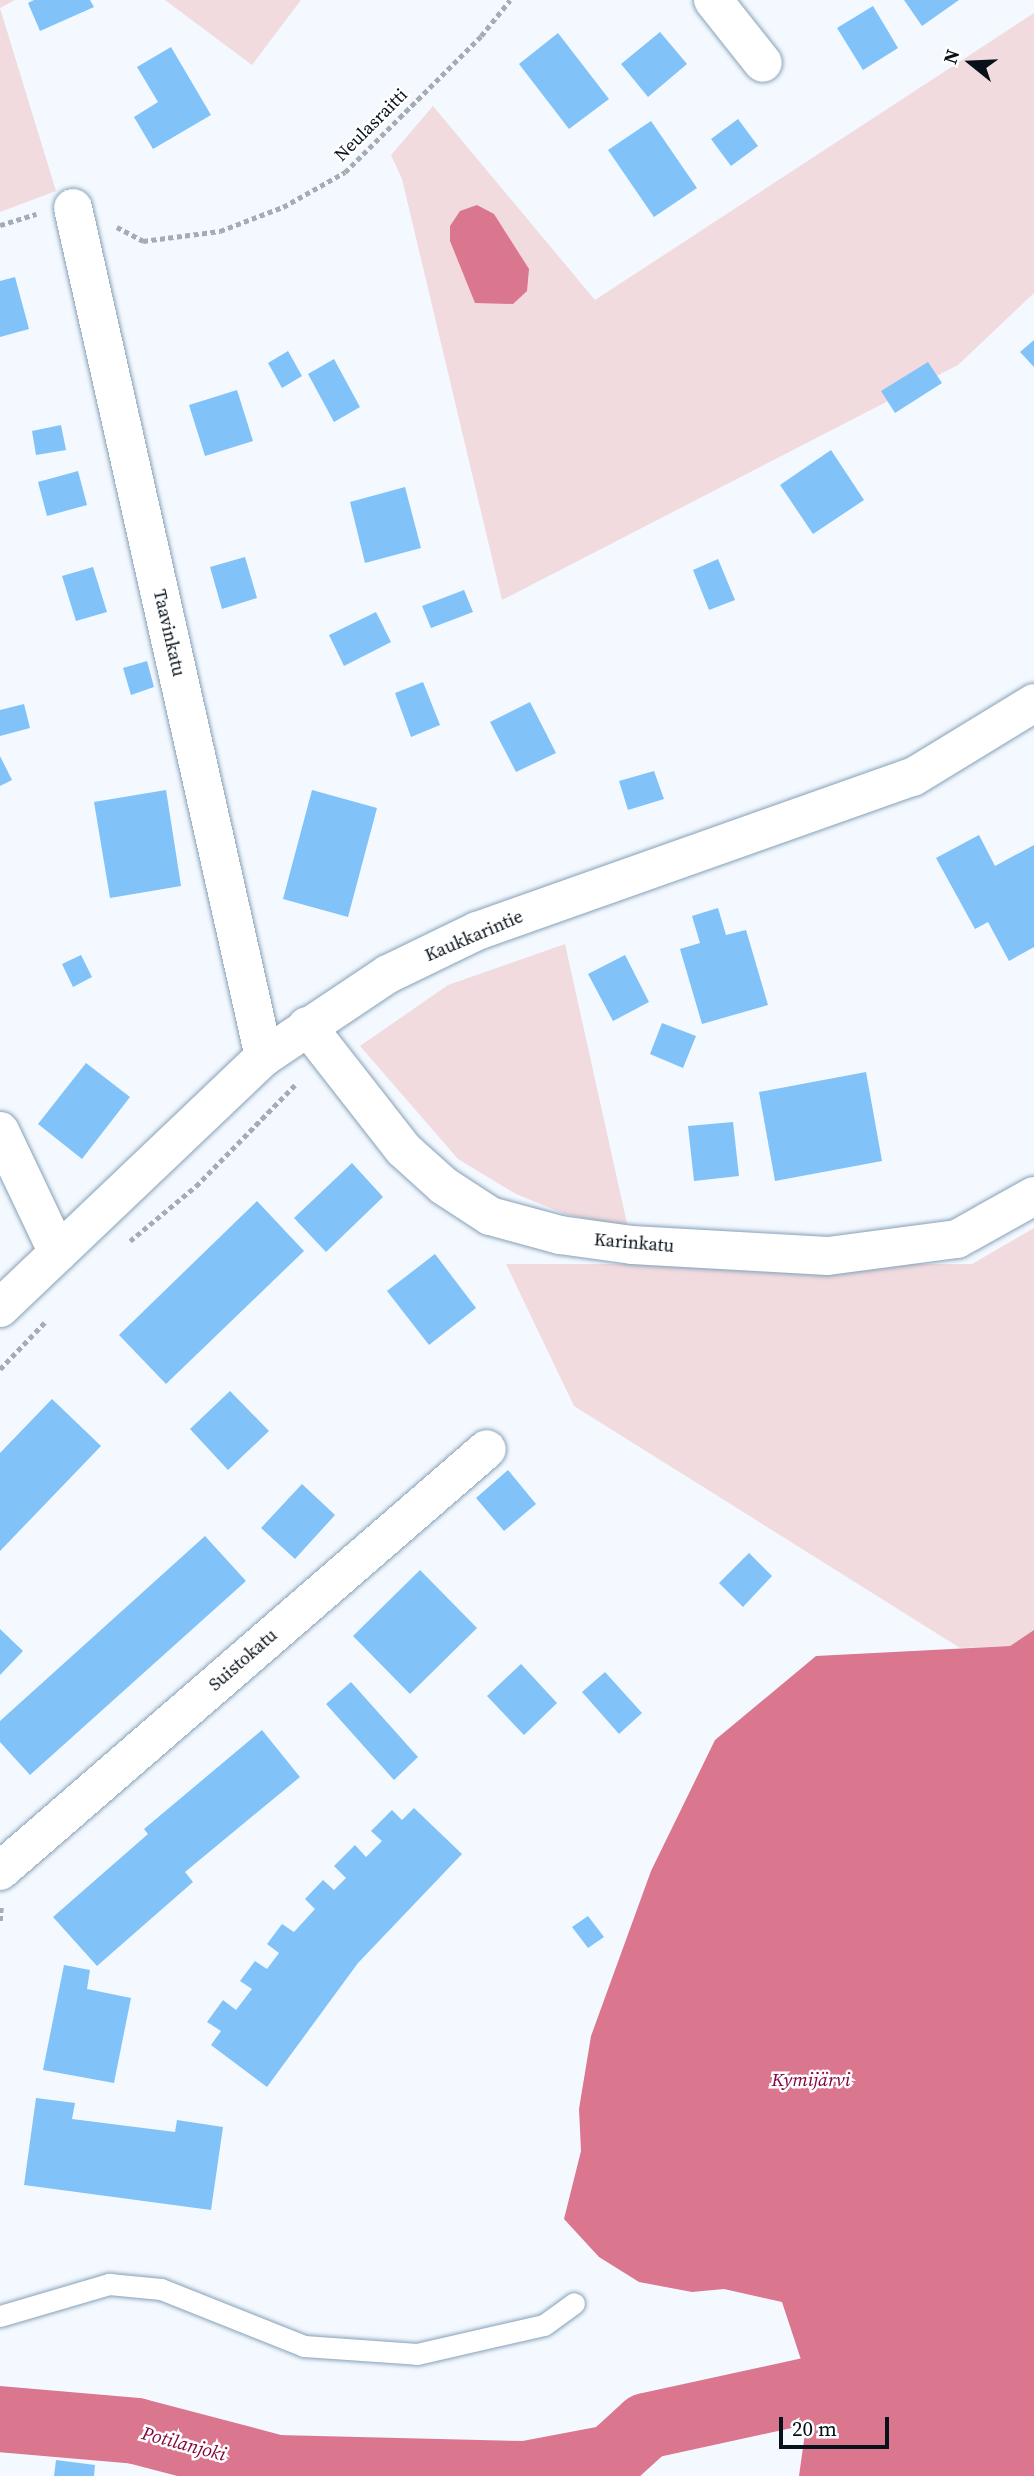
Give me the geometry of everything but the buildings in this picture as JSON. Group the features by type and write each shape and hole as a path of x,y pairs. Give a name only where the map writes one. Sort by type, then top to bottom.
{"street":[{"path":"713,0 763,63"},
{"name":"Taavinkatu","path":"73,208 264,1057"},
{"name":"Kaukkarintie","path":"0,1308 264,1057 317,1040 388,974 477,931 913,777 1034,703"},
{"name":"Karinkatu","path":"317,1040 404,1150 444,1186 490,1216 560,1235 632,1245 828,1256 957,1239 1034,1196"},
{"path":"0,1131 58,1253"},
{"name":"Suistokatu","path":"0,1871 487,1448"}],"lane":[{"path":"0,2316 109,2284 161,2289 304,2346 417,2354 544,2325 573,2303"}],"path":[{"name":"Neulasraitti","path":"73,208 143,241 220,231 283,207 345,172 481,36 510,0"},
{"path":"0,225 22,216 73,208"},
{"path":"121,1248 196,1186 317,1040"},
{"path":"0,1369 48,1319"}],"shaded area":[{"path":"0,0 15,0 0,8"},
{"path":"165,0 301,0 252,65"},
{"path":"0,8 56,191 0,212"},
{"path":"1034,13 1034,293 958,365 502,600 402,179 391,155 433,106 595,300"},
{"path":"565,944 628,1228 565,1214 516,1194 458,1159 360,1046 448,985"},
{"path":"1034,1228 1034,1630 1010,1646 960,1648 574,1406 506,1264 972,1264"}],"water":[{"path":"477,205 494,214 529,269 527,291 513,304 475,303 450,241 450,226 460,211"},
{"name":"Kymijärvi","path":"1034,1630 1034,2476 799,2476 811,2390 782,2302 724,2289 692,2292 639,2282 599,2257 564,2219 581,2151 579,2109 591,2036 651,1871 715,1740 816,1656 1010,1646"}],"waterway":[{"name":"Potilanjoki","path":"0,2419 136,2431 277,2468 526,2474 611,2458 646,2426 811,2390"}]}
